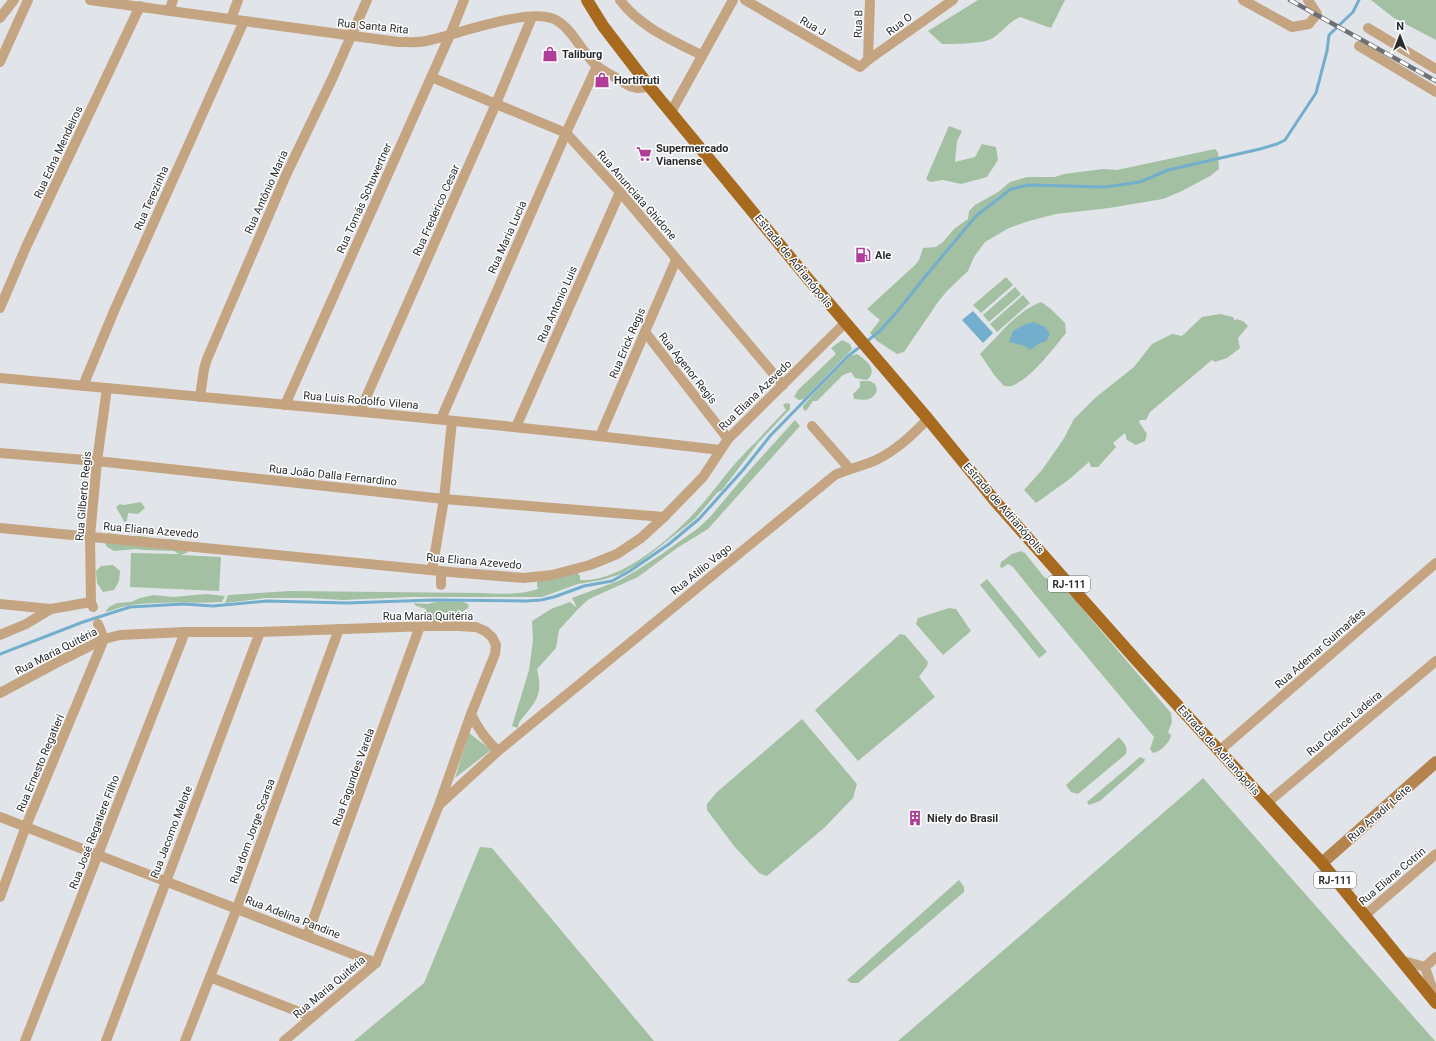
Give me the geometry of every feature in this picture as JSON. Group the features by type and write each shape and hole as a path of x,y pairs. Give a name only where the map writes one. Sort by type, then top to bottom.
{"main road":[{"name":"Estrada de Adrianópolis","path":"587,0 603,26 649,86 848,327 928,419 995,502 1322,863 1435,1003"},
{"name":"Rua Anadir Leite","path":"1322,863 1436,762"}],"street":[{"path":"0,18 14,0"},
{"path":"0,62 28,0"},
{"name":"Rua Santa Rita","path":"90,0 398,42 423,42 500,22 543,16 552,18 562,24 597,66 628,86 636,88 649,86"},
{"path":"169,11 173,0"},
{"path":"231,19 238,0"},
{"name":"Rua Antônio Maria","path":"200,397 207,359 286,175 351,36 366,0"},
{"name":"Rua Tomás Schuwertner","path":"285,405 450,35 464,0"},
{"path":"620,0 628,11 646,25 701,55"},
{"name":"Rua J","path":"745,0 860,67 868,60"},
{"name":"Rua B","path":"868,60 870,0"},
{"name":"Rua O","path":"868,60 953,0"},
{"path":"1243,0 1292,27 1309,24 1317,14 1308,0"},
{"path":"671,112 728,2"},
{"name":"Rua Edna Mendeiros","path":"0,308 26,246 140,6"},
{"name":"Rua Frederico Cesar","path":"360,411 496,104 532,17"},
{"name":"Rua Terezinha","path":"83,386 114,310 244,21"},
{"path":"1368,28 1436,68"},
{"path":"1359,46 1436,92"},
{"name":"Rua Maria Lucia","path":"441,419 566,133 597,66"},
{"name":"Rua Anunciata Ghidone","path":"431,77 566,133 620,192 676,260 784,385"},
{"name":"Rua Antonio Luis","path":"516,426 620,192"},
{"name":"Rua Erick Regis","path":"600,436 676,260"},
{"name":"Rua Eliana Azevedo","path":"0,528 524,578 552,575 590,565 617,554 641,538 703,477 728,439 757,409 848,327"},
{"name":"Rua Agenor Regis","path":"645,332 728,439"},
{"name":"Rua Luis Rodolfo Vilena","path":"0,378 516,426 720,450"},
{"name":"Rua Gilberto Regis","path":"51,609 92,604 90,536 97,460 107,388"},
{"name":"Rua Atilio Vago","path":"439,805 498,751 835,475 849,468 875,460 893,451 928,419"},
{"path":"441,585 436,570 452,421"},
{"path":"812,426 849,468"},
{"name":"Rua João Dalla Fernardino","path":"0,453 97,460 444,499 664,516"},
{"name":"Rua Ademar Guimarães","path":"1219,751 1436,564"},
{"path":"0,604 51,609"},
{"path":"0,635 26,624 51,609"},
{"path":"98,624 104,639"},
{"name":"Rua Maria Quitéria","path":"0,693 104,639 120,635 420,626 476,627 485,631 492,637 496,645 495,654 471,714 439,805 376,963 284,1041"},
{"name":"Rua Fagundes Varela","path":"307,936 420,626"},
{"name":"Rua dom Jorge Scarsa","path":"185,1041 236,908 339,629"},
{"name":"Rua José Regatiere Filho","path":"26,1041 185,632"},
{"name":"Rua Jacomo Melote","path":"106,1041 260,632"},
{"name":"Rua Ernesto Regatieri","path":"0,897 26,826 104,639"},
{"name":"Rua Clarice Ladeira","path":"1267,803 1436,661"},
{"path":"471,714 477,728 498,751"},
{"name":"Rua Adelina Pandine","path":"0,817 166,880 376,963"},
{"name":"Rua Eliane Cotrin","path":"1364,916 1436,854"},
{"path":"1425,966 1436,957"},
{"path":"1400,960 1425,966"},
{"path":"1425,966 1435,1003"},
{"path":"210,977 312,1017"}],"green space":[{"path":"978,0 1065,0 1051,28 1020,17 989,40 976,43 953,44 942,44 928,31"},
{"path":"1371,0 1436,0 1436,40 1394,18"},
{"path":"949,126 962,131 957,141 955,162 975,157 982,144 996,147 998,160 987,177 961,184 943,180 930,182 926,179"},
{"path":"1215,149 1218,152 1219,169 1210,176 1182,191 1163,199 1109,208 1056,214 1009,228 985,242 974,257 968,271 938,302 904,352 897,354 877,341 870,333 880,320 867,309 915,265 919,260 923,248 936,247 943,242 954,229 968,219 969,211 975,205 998,192 1010,182 1027,177 1055,177 1064,174 1103,169 1117,170"},
{"path":"1006,277 1013,285 981,313 973,305"},
{"path":"1015,287 1021,294 989,322 983,315"},
{"path":"1023,295 1030,303 997,332 990,324"},
{"path":"1041,302 1051,309 1065,323 1066,333 1036,369 1029,375 1013,386 1004,386 980,354 1015,318 1032,306"},
{"path":"1220,314 1233,317 1235,321 1236,319 1243,321 1248,326 1238,338 1240,348 1227,358 1215,362 1212,360 1150,412 1146,420 1140,420 1139,422 1147,434 1145,441 1136,445 1127,440 1125,433 1113,443 1116,447 1098,467 1091,467 1089,462 1067,481 1036,503 1024,490 1042,470 1063,440 1074,419 1095,398 1134,367 1152,344 1172,334 1182,336 1202,317"},
{"path":"842,340 850,344 852,349 804,399 799,400 794,397 798,390 836,354 831,348"},
{"path":"857,354 870,366 872,373 867,380 855,378 851,372 843,375 817,401 813,401 806,411 803,409 803,406 818,389 850,356"},
{"path":"860,381 870,381 875,384 877,390 873,397 865,400 854,399 853,394 860,387"},
{"path":"786,403 790,404 790,409 758,443 722,490 717,493 695,519 638,564 621,574 602,580 578,584 542,597 412,597 343,600 265,598 225,603 228,595 290,591 517,593 538,589 537,579 577,572 580,576 580,580 596,579 613,574 648,554 679,529 703,503 746,451 786,410 783,405"},
{"path":"795,420 800,426 708,529 677,548 638,577 589,599 578,609 559,630 556,648 537,669 539,689 536,699 520,721 518,728 512,726 529,670 533,640 532,621 551,609 570,602 577,608 572,598 618,581 659,556 697,529 710,517"},
{"path":"141,502 145,508 138,514 128,513 125,523 116,507 120,504 124,505"},
{"path":"108,533 162,540 171,539 180,541 188,552 181,555 221,557 219,591 130,587 131,553 179,554 174,551 136,549 114,551 107,547 104,541 105,535"},
{"path":"1021,551 1025,553 1044,577 1063,588 1074,599 1171,713 1172,722 1168,732 1171,735 1169,741 1159,751 1153,753 1150,749 1154,737 1013,567 1008,564 1002,568 1000,567 1001,562 1012,554"},
{"path":"113,565 120,571 119,581 114,590 103,592 97,583 96,571 101,566"},
{"path":"987,579 1047,652 1039,658 980,585"},
{"path":"206,594 225,596 222,602 138,604 105,612 109,607 117,603 131,602 140,598 154,595 173,597"},
{"path":"437,602 464,602 469,605 468,608 455,616 445,615 441,621 433,622 424,616 426,609 416,606 414,603 427,604"},
{"path":"949,608 956,609 971,631 943,655 916,624 918,618"},
{"path":"900,634 905,635 928,662 927,666 919,677 935,697 858,761 815,710"},
{"path":"802,719 857,784 853,798 824,828 767,876 759,873 734,846 707,810 707,804 717,792"},
{"path":"469,733 491,750 455,778"},
{"path":"1119,737 1126,747 1126,754 1078,794 1071,792 1066,785"},
{"path":"1140,757 1145,759 1144,762 1100,801 1089,805 1087,802"},
{"path":"1203,778 1435,1041 898,1041 1192,788"},
{"path":"480,847 492,848 654,1041 354,1041 424,983"},
{"path":"959,880 964,887 964,892 858,983 851,983 847,980"}],"water":[{"path":"973,311 993,333 983,343 962,320"},
{"path":"1034,322 1045,327 1050,334 1046,341 1038,344 1030,350 1025,346 1009,342 1013,331 1026,324"}],"waterway":[{"path":"866,342 880,331 901,307 976,216 1011,189 1029,185 1105,187 1140,182 1168,170 1260,149 1285,140 1316,93 1327,51 1329,35 1353,12 1359,0"},
{"path":"0,654 83,622 130,607 183,604 213,606 267,601 347,603 433,600 526,601 554,597 584,586 612,581 630,571 669,544 699,519 743,470 770,436 848,356 861,346"}],"railway":[{"path":"1290,0 1436,81"}],"place":[{"name":"Taliburg","path":"550,54"},
{"name":"Hortifruti","path":"602,80"},
{"name":"Supermercado Vianense","path":"644,154"},
{"name":"Ale","path":"863,255"},
{"name":"Niely do Brasil","path":"915,818"}]}
